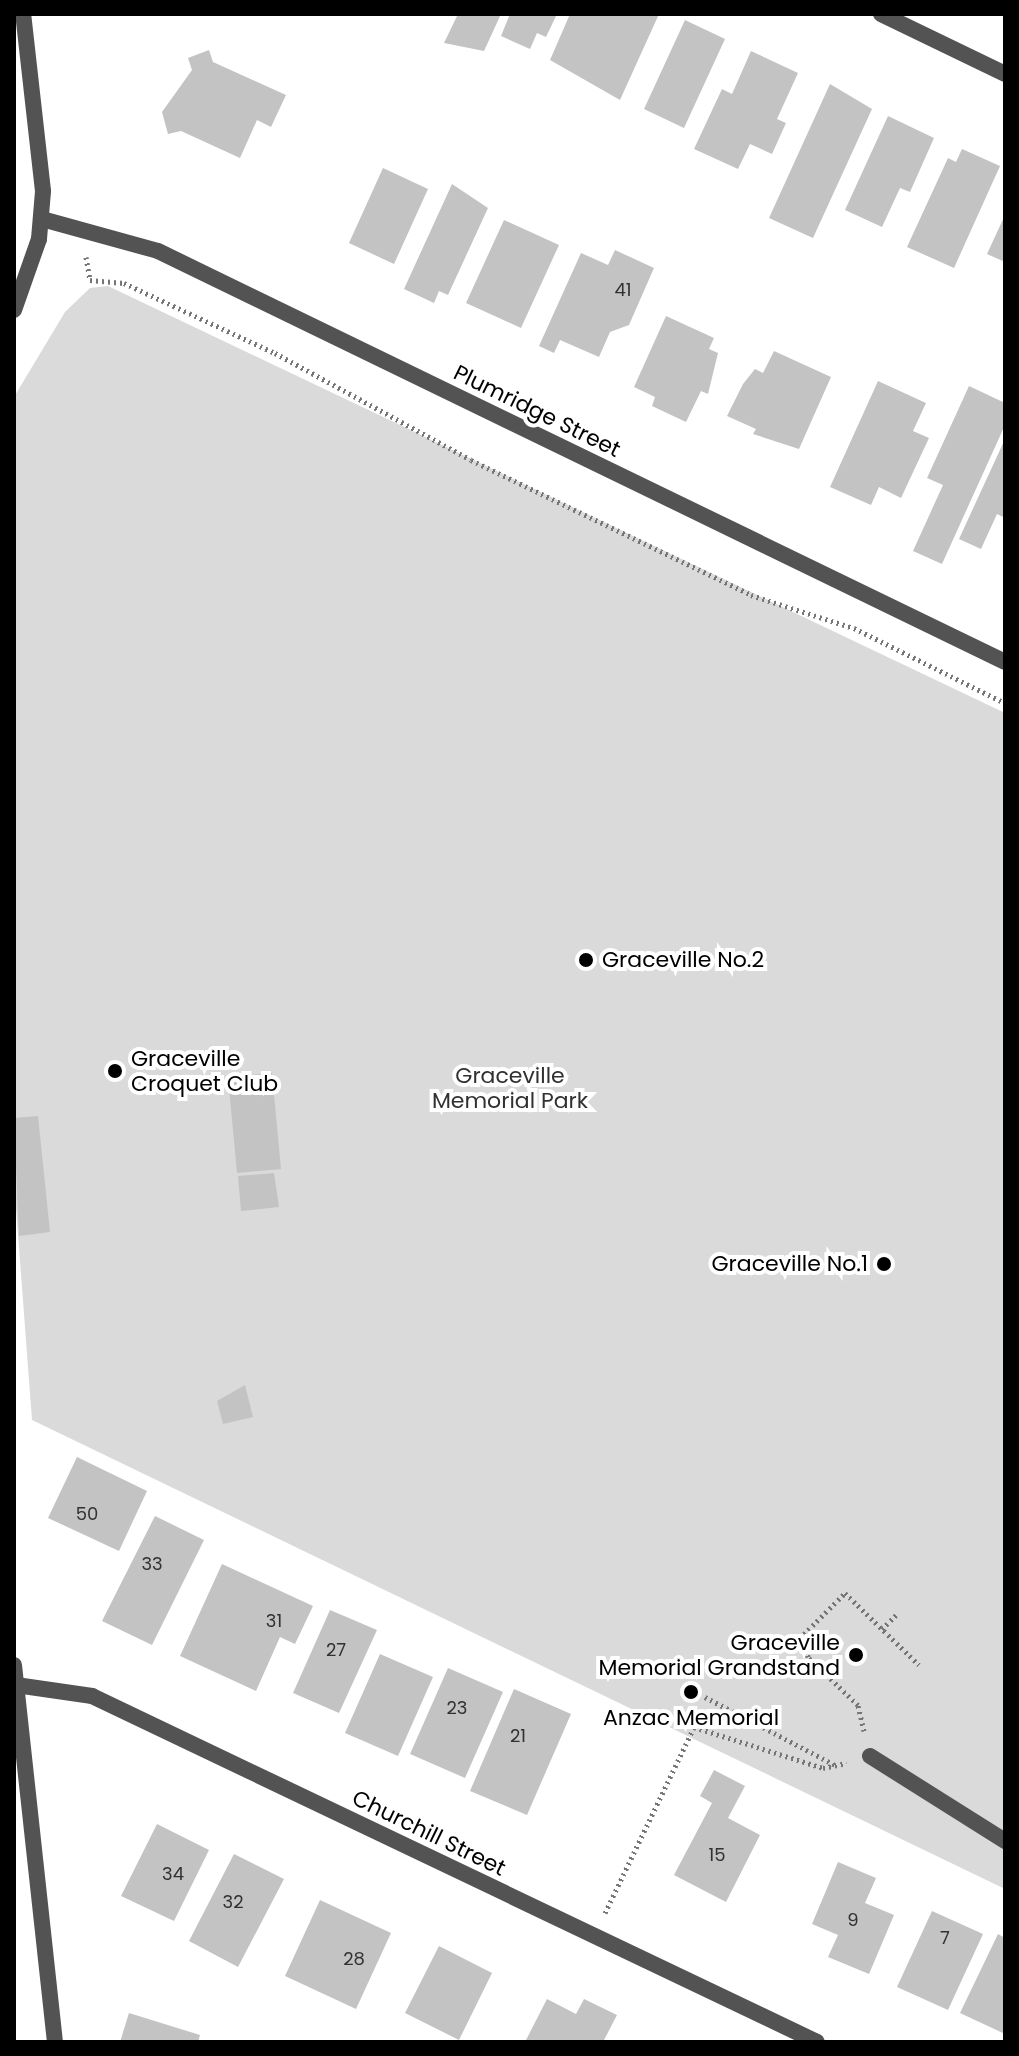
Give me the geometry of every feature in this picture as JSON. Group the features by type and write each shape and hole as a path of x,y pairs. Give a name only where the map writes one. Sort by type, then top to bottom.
{"street":[{"path":"14,310 42,219 23,14"},
{"path":"881,14 1005,74"},
{"name":"Plumridge Street","path":"42,219 158,251 1005,662"},
{"path":"14,1665 55,2042"},
{"name":"Churchill Street","path":"16,1685 92,1696 817,2042"},
{"path":"870,1756 1005,1841"}],"path":[{"path":"86,263 90,280 124,283 220,328 751,595 854,628 1005,703"},
{"path":"594,1936 694,1727 823,1768 870,1756 858,1705 808,1657 804,1634 845,1593 919,1665"},
{"path":"882,1629 898,1613"},
{"path":"705,1697 836,1765"}],"green space":[{"name":"Graceville Memorial Park","path":"108,286 1005,713 1005,1889 32,1420 14,1181 14,397 65,312 90,288"}],"building":[{"path":"458,14 501,14 484,51 444,43"},
{"path":"510,14 557,14 546,37 537,33 530,49 501,36"},
{"path":"570,14 659,14 620,100 550,60"},
{"path":"685,20 725,39 684,128 644,109"},
{"path":"209,50 213,62 286,95 271,127 257,120 240,158 181,131 168,134 162,112 192,70 188,58"},
{"path":"751,51 798,73 777,119 786,123 772,154 750,144 738,169 694,149 722,89 732,94"},
{"path":"830,84 872,109 813,238 769,218"},
{"path":"888,116 934,138 910,192 900,188 882,227 845,210"},
{"path":"962,149 1000,166 954,268 907,247 948,158 956,162"},
{"path":"383,168 428,189 394,264 349,243"},
{"path":"452,184 488,208 448,295 439,291 434,303 404,289"},
{"path":"1005,215 1005,262 987,254"},
{"path":"504,220 559,245 521,328 466,303"},
{"path":"615,250 654,268 629,325 610,332 599,357 560,340 554,353 539,346 581,253 608,265"},
{"path":"666,316 714,338 709,349 718,353 708,394 701,391 686,422 652,406 655,397 634,387"},
{"path":"774,351 831,377 799,449 753,434 756,429 727,416 743,384 755,369 763,373"},
{"path":"878,381 926,403 913,431 929,438 901,498 879,487 871,505 830,487"},
{"path":"969,386 1005,403 1005,425 942,564 913,551 943,485 927,478"},
{"path":"1005,439 1005,518 997,514 981,549 959,539"},
{"path":"272,1073 281,1169 237,1173 228,1077"},
{"path":"38,1116 50,1232 19,1236 14,1118"},
{"path":"274,1173 279,1207 241,1211 238,1176"},
{"path":"245,1385 253,1417 223,1424 217,1401"},
{"path":"77,1457 147,1491 119,1551 48,1518"},
{"path":"155,1516 204,1540 152,1645 102,1621"},
{"path":"222,1564 313,1606 295,1644 280,1637 256,1691 180,1656"},
{"path":"330,1610 377,1630 339,1713 293,1693"},
{"path":"380,1654 433,1677 398,1756 345,1733"},
{"path":"448,1668 503,1692 465,1778 410,1754"},
{"path":"514,1689 571,1714 527,1815 470,1791"},
{"path":"714,1770 745,1786 728,1818 760,1835 726,1902 674,1875 712,1803 700,1796"},
{"path":"157,1824 209,1850 174,1921 121,1896"},
{"path":"234,1854 284,1879 238,1967 189,1941"},
{"path":"838,1862 876,1878 865,1903 894,1915 869,1974 828,1957 838,1935 812,1924"},
{"path":"320,1900 391,1933 356,2009 285,1976"},
{"path":"932,1911 983,1934 948,2010 897,1987"},
{"path":"998,1934 1005,1938 1005,2034 960,2013"},
{"path":"439,1946 492,1973 459,2040 405,2013"},
{"path":"547,1999 576,2014 584,1999 617,2015 603,2042 525,2042"},
{"path":"129,2013 200,2035 198,2042 120,2042"}],"place":[{"name":"Graceville No.2","path":"586,960"},
{"name":"Graceville Croquet Club","path":"115,1071"},
{"name":"Graceville No.1","path":"884,1264"},
{"name":"Graceville Memorial Grandstand","path":"856,1655"},
{"name":"Anzac Memorial","path":"691,1692"}]}
